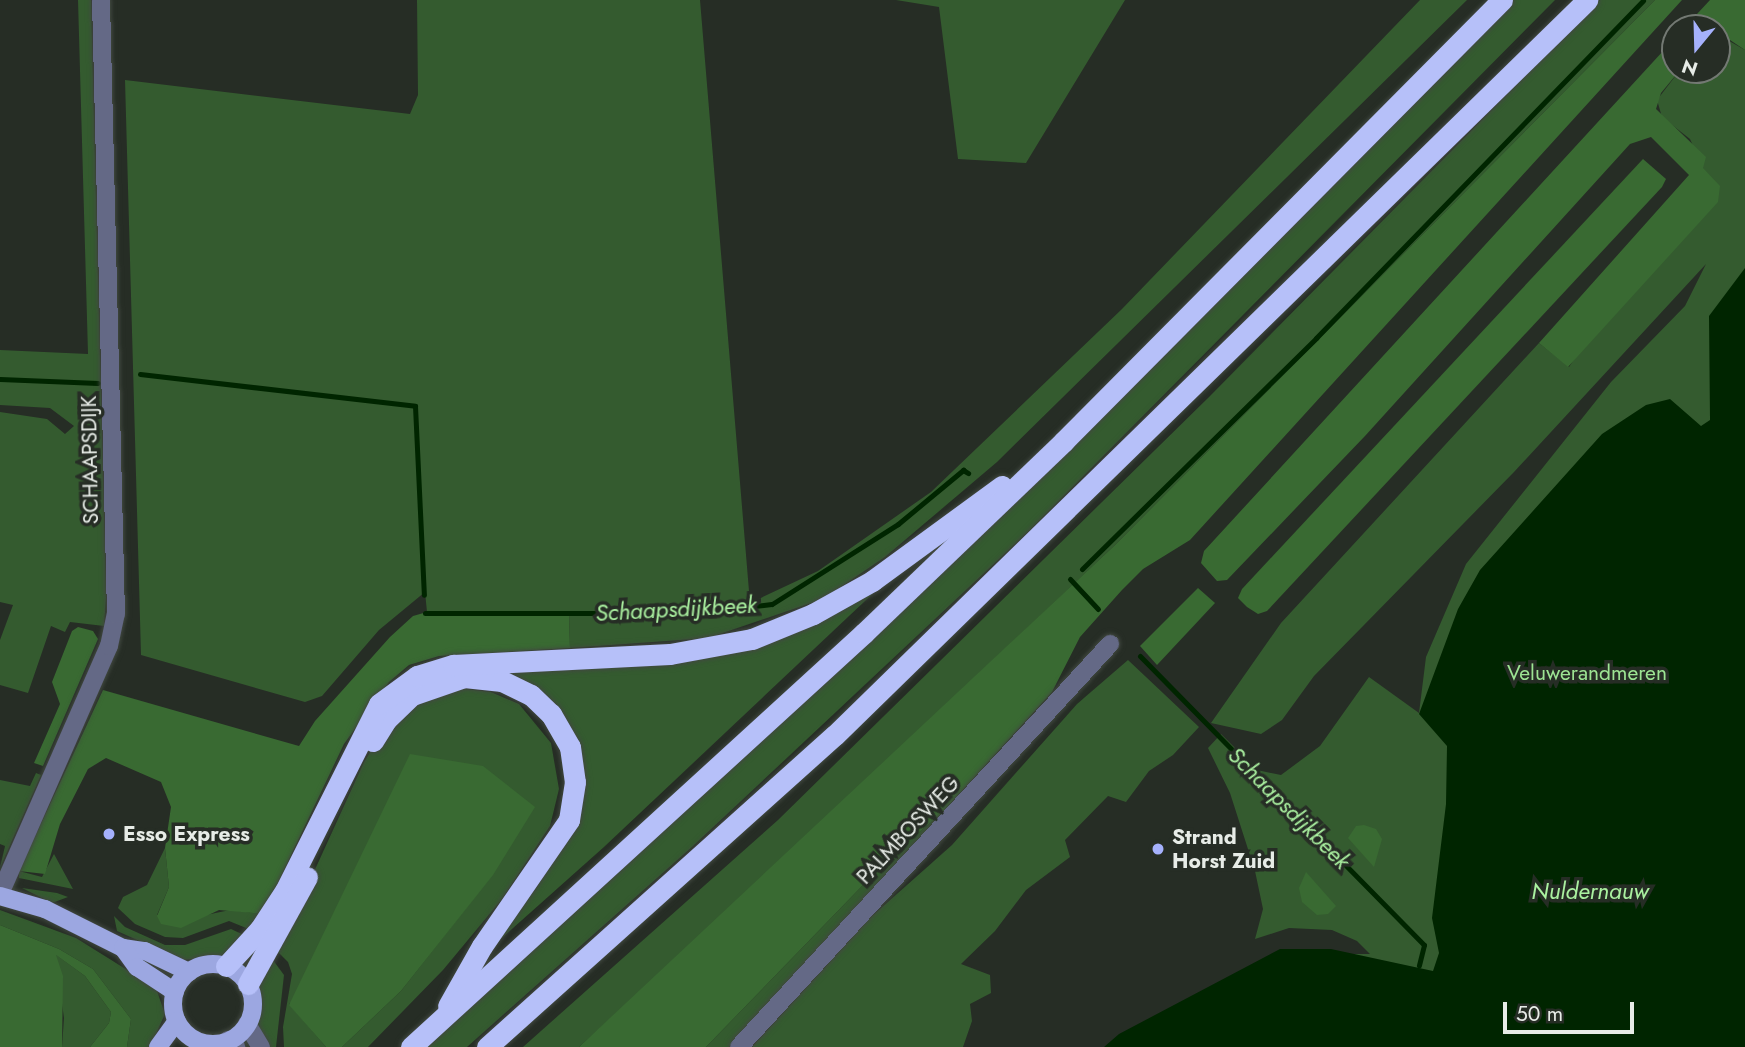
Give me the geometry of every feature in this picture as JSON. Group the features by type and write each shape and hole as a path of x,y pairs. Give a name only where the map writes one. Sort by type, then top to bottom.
{"highway":[{"path":"411,1047 864,633 1063,442 1502,0"},
{"path":"488,1047 914,660 1587,0"},
{"path":"226,966 260,929 285,891 379,704 417,676 465,664 712,650 752,639 813,614 872,581 1063,442"},
{"path":"248,984 286,921 363,757 386,720 412,695 436,685 464,677 502,681 531,695 551,714 570,747 573,801 569,820 555,846 482,946 438,1023"}],"main road":[{"path":"0,895 45,909 124,948 145,951 188,972"},
{"path":"124,948 137,967 174,992"},
{"path":"206,964 226,966 248,984 252,998 247,1024 232,1044 192,1043 177,1021 174,992 188,972 206,964"},
{"path":"158,1047 177,1021"}],"street":[{"name":"SCHAAPSDIJK","path":"0,895 107,649 116,614 101,0"},
{"name":"PALMBOSWEG","path":"740,1047 1110,644"},
{"path":"247,1024 261,1047"}],"green space":[{"path":"78,0 91,0 106,598 104,626 70,622 65,632 51,626 28,693 0,685 0,640 13,605 0,602 0,412 47,419 65,434 74,426 50,408 0,405 0,350 88,354"},
{"path":"417,0 700,0 750,603 818,571 931,492 1122,309 1420,0 1467,0 997,462 885,557 823,599 708,638 570,648 569,614 427,612 425,592 379,630 322,696 305,702 141,655 125,80 410,114 418,95"},
{"path":"896,0 1125,0 1026,163 958,159 939,7"},
{"path":"1510,0 1555,0 1031,529 692,847 467,1047 426,1047 1008,509"},
{"path":"1600,0 1655,0 1115,545 686,950 579,1047 523,1047 778,820 1209,397"},
{"name":"Nuldernauw","path":"1731,42 1745,50 1745,1047 1131,1047 1334,954 1370,954 1357,941 1332,930 1289,928 1255,939 1263,909 1255,871 1230,793 1208,748 1221,734 1257,770 1281,775 1320,746 1369,677 1419,713 1426,657 1466,564 1611,382 1685,306 1706,264 1514,472 1314,676 1282,720 1261,734 1211,723 1281,623 1539,343 1569,367 1703,168 1690,139 1662,117 1657,100 1669,84 1731,84"},
{"path":"900,568 604,847 476,961 535,890 562,847 572,738 490,670 683,661"},
{"path":"1128,660 1199,727 1173,755 1149,771 1126,802 1108,796 1065,840 1070,857 1026,890 995,931 961,964 990,975 991,993 970,1004 972,1021 963,1047 752,1047 871,917 952,845 1077,704"},
{"path":"465,689 491,692 519,704 551,743 559,789 550,826 502,899 443,970 368,1047 342,1047 401,991 492,875 289,1004 326,1047 284,1047 283,1027 292,974 288,962 275,949 286,933 364,762 379,738 403,713 430,696"},
{"path":"36,773 41,775 0,868 5,846 0,844 0,780 30,786"},
{"path":"940,815 729,1047 706,1047 895,852"},
{"path":"165,848 169,887 157,915 206,915 230,910 263,914 251,930 229,921 183,938 165,937 135,924 118,908 123,897 147,885"},
{"path":"54,854 73,889 19,878 19,871 42,877"},
{"path":"22,888 57,893 68,897 52,903"},
{"path":"0,910 76,938 156,988 165,1014 150,1047 127,1047 131,1019 93,969 59,949 0,925"},
{"path":"114,916 125,927 165,945 185,945 231,929 246,936 222,956 182,960 117,931"},
{"path":"55,954 85,976 111,1012 109,1023 90,1047 62,1047 64,1018"},
{"path":"270,956 284,975 276,1047 267,1047 257,1022 258,987"}],"shaded area":[{"path":"1655,0 1682,0 1669,14 1661,14 1661,23 1190,540 1143,569 1122,590 1080,637 1052,692 940,815 895,852 706,1047 579,1047 1115,545"},
{"path":"1710,0 1745,0 1745,50 1731,41 1731,14 1697,14"},
{"path":"1661,53 1661,84 1668,84 1661,93 1656,109 1706,157 1703,168 1720,186 1718,202 1568,367 1539,343 1689,175 1651,137 1630,144 1365,436 1227,580 1217,581 1201,563 1204,551"},
{"path":"1643,159 1666,179 1662,187 1267,611 1258,614 1247,607 1238,598 1242,589"},
{"path":"1198,588 1215,603 1157,665 1140,646"},
{"path":"427,612 569,614 570,648 439,656 409,665 389,682 344,744 263,914 219,910 181,928 161,924 157,916 169,887 165,848 171,807 161,782 106,758 88,769 60,824 45,874 19,871 103,690 299,746 315,721 390,637 413,616"},
{"path":"78,627 93,631 98,639 43,766 34,763 60,704 52,682 72,631"},
{"path":"410,754 483,766 535,807 493,875 401,991 342,1047 326,1047 289,1005"},
{"path":"1364,825 1376,829 1382,839 1374,867 1348,838 1356,826"},
{"path":"1306,872 1336,906 1328,914 1317,915 1302,902 1299,888"},
{"path":"0,925 59,949 93,969 131,1019 127,1047 90,1047 109,1023 111,1012 85,976 56,955 63,976 62,1047 0,1047"}],"water":[{"name":"Nuldernauw","path":"1745,268 1745,1047 1104,1047 1119,1034 1280,949 1331,949 1433,971 1439,953 1432,918 1446,804 1447,746 1419,714 1458,609 1480,570 1602,434 1646,405 1670,399 1701,426 1710,420 1709,316"}],"waterway":[{"path":"1082,569 1316,338 1643,0"},
{"name":"Schaapsdijkbeek","path":"140,374 415,406 424,595"},
{"name":"Schaapsdijkbeek","path":"0,379 98,383"},
{"name":"Schaapsdijkbeek","path":"425,613 688,613 772,604 898,524 963,470 968,473"},
{"name":"Schaapsdijkbeek","path":"1070,579 1098,609"},
{"name":"Schaapsdijkbeek","path":"1140,656 1424,945 1419,965"}],"place":[{"name":"Esso Express","path":"109,834"},
{"name":"Strand Horst Zuid","path":"1158,849"}],"park label":[{"name":"Veluwerandmeren","path":"1587,673"}]}
